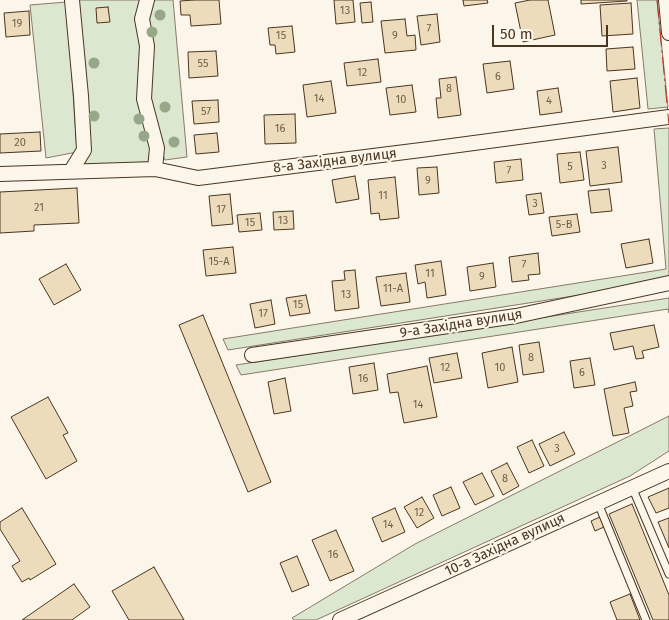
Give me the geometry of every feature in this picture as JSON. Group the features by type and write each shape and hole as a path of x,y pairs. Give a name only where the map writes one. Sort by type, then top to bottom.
{"street":[{"path":"71,171 84,150 72,0"},
{"path":"147,0 142,19 147,46 144,100 156,148 155,169"},
{"path":"666,0 669,33"},
{"name":"8-а Західна вулиця","path":"0,174 155,169 198,178 429,150 669,116"},
{"name":"9-а Західна вулиця","path":"252,355 516,316 669,283"},
{"name":"10-а Західна вулиця","path":"340,620 669,471"}],"lane":[{"path":"632,487 669,574"},
{"path":"598,502 646,620"}],"green space":[{"path":"76,0 142,0 152,147 151,162 79,166"},
{"path":"153,0 173,0 187,157 165,160 148,98 148,17"},
{"path":"637,0 657,0 668,107 648,109"},
{"path":"67,2 77,152 46,158 30,5"},
{"path":"669,128 669,281 228,350 223,339 666,269 654,129"},
{"path":"669,298 669,313 668,309 241,375 236,365"},
{"path":"669,416 669,451 630,476 316,620 294,620 292,618 415,544"}],"building":[{"path":"219,0 221,24 191,26 190,15 181,15 180,1"},
{"path":"334,0 353,0 355,22 336,24"},
{"path":"463,0 487,0 488,3 464,6"},
{"path":"530,0 548,0 555,35 523,42 515,3"},
{"path":"581,0 627,0 627,1 581,4"},
{"path":"371,2 373,22 362,23 360,3"},
{"path":"631,3 633,34 602,36 600,5"},
{"path":"108,7 110,22 97,23 96,8"},
{"path":"29,11 30,35 6,37 4,13"},
{"path":"437,14 440,42 421,45 417,16"},
{"path":"405,19 407,36 415,35 416,50 385,53 381,21"},
{"path":"292,26 295,52 276,54 275,45 270,45 268,28"},
{"path":"633,47 635,69 607,71 606,49"},
{"path":"216,51 218,76 189,78 188,52"},
{"path":"378,59 381,82 347,86 344,63"},
{"path":"510,61 514,89 487,93 483,64"},
{"path":"456,77 461,115 438,118 436,98 441,98 439,79"},
{"path":"637,78 640,108 613,112 610,81"},
{"path":"331,81 336,113 307,117 303,85"},
{"path":"412,85 416,112 390,115 386,88"},
{"path":"558,88 562,112 540,115 537,91"},
{"path":"218,100 219,122 194,124 192,101"},
{"path":"295,114 296,143 265,144 264,115"},
{"path":"40,132 41,151 0,153 0,134"},
{"path":"217,133 219,152 196,154 194,135"},
{"path":"618,147 622,182 590,186 586,151"},
{"path":"580,152 584,180 560,183 557,154"},
{"path":"521,159 523,180 496,183 494,162"},
{"path":"437,167 439,193 419,195 417,168"},
{"path":"355,176 359,199 336,203 332,180"},
{"path":"395,177 399,218 380,220 379,213 371,214 368,180"},
{"path":"77,188 79,223 34,225 34,231 0,233 0,192"},
{"path":"609,189 612,211 591,213 588,191"},
{"path":"541,193 544,213 529,215 526,195"},
{"path":"230,194 233,224 212,226 209,196"},
{"path":"293,211 294,229 274,230 273,212"},
{"path":"260,213 262,230 239,232 237,215"},
{"path":"577,214 580,232 552,236 549,217"},
{"path":"649,239 653,263 626,268 621,244"},
{"path":"233,247 236,273 206,276 203,250"},
{"path":"538,253 540,274 528,275 529,280 512,282 509,257"},
{"path":"441,261 446,295 427,298 425,282 418,284 415,265"},
{"path":"493,263 496,287 470,291 467,267"},
{"path":"66,264 81,290 54,305 39,279"},
{"path":"355,270 359,308 335,311 332,281 345,280 344,271"},
{"path":"406,273 410,302 381,306 376,277"},
{"path":"306,295 310,313 290,316 286,298"},
{"path":"271,300 275,324 255,328 250,304"},
{"path":"203,315 271,482 248,492 179,325"},
{"path":"654,325 659,347 642,351 644,358 636,359 633,346 614,350 610,333"},
{"path":"539,342 544,372 523,375 519,345"},
{"path":"512,347 518,382 488,388 482,353"},
{"path":"457,353 462,378 434,383 429,358"},
{"path":"590,358 595,385 574,388 570,361"},
{"path":"374,363 378,390 353,394 349,367"},
{"path":"427,366 437,417 404,423 398,392 390,393 387,374"},
{"path":"285,378 291,411 274,414 268,382"},
{"path":"635,382 637,391 630,392 633,406 624,408 629,433 613,436 604,389"},
{"path":"48,397 68,433 63,435 77,461 46,479 11,417"},
{"path":"564,432 575,454 550,466 539,444"},
{"path":"532,440 544,466 529,473 517,447"},
{"path":"507,463 519,486 503,495 491,471"},
{"path":"482,473 494,496 475,505 463,482"},
{"path":"451,487 460,508 442,516 433,495"},
{"path":"669,488 669,508 656,513 648,497"},
{"path":"422,497 434,518 417,528 404,507"},
{"path":"632,504 669,595 669,620 653,620 609,514"},
{"path":"22,508 56,564 30,580 29,578 22,582 12,566 20,561 0,529 0,522"},
{"path":"395,508 405,532 382,542 372,518"},
{"path":"600,517 604,527 595,531 591,521"},
{"path":"669,518 669,548 658,522"},
{"path":"336,530 354,571 330,581 312,540"},
{"path":"297,556 309,585 292,592 280,563"},
{"path":"154,567 184,620 129,620 112,591"},
{"path":"74,584 90,607 72,620 22,620"},
{"path":"630,594 640,620 617,620 610,602"}],"power":[{"path":"657,0 669,125"}]}
